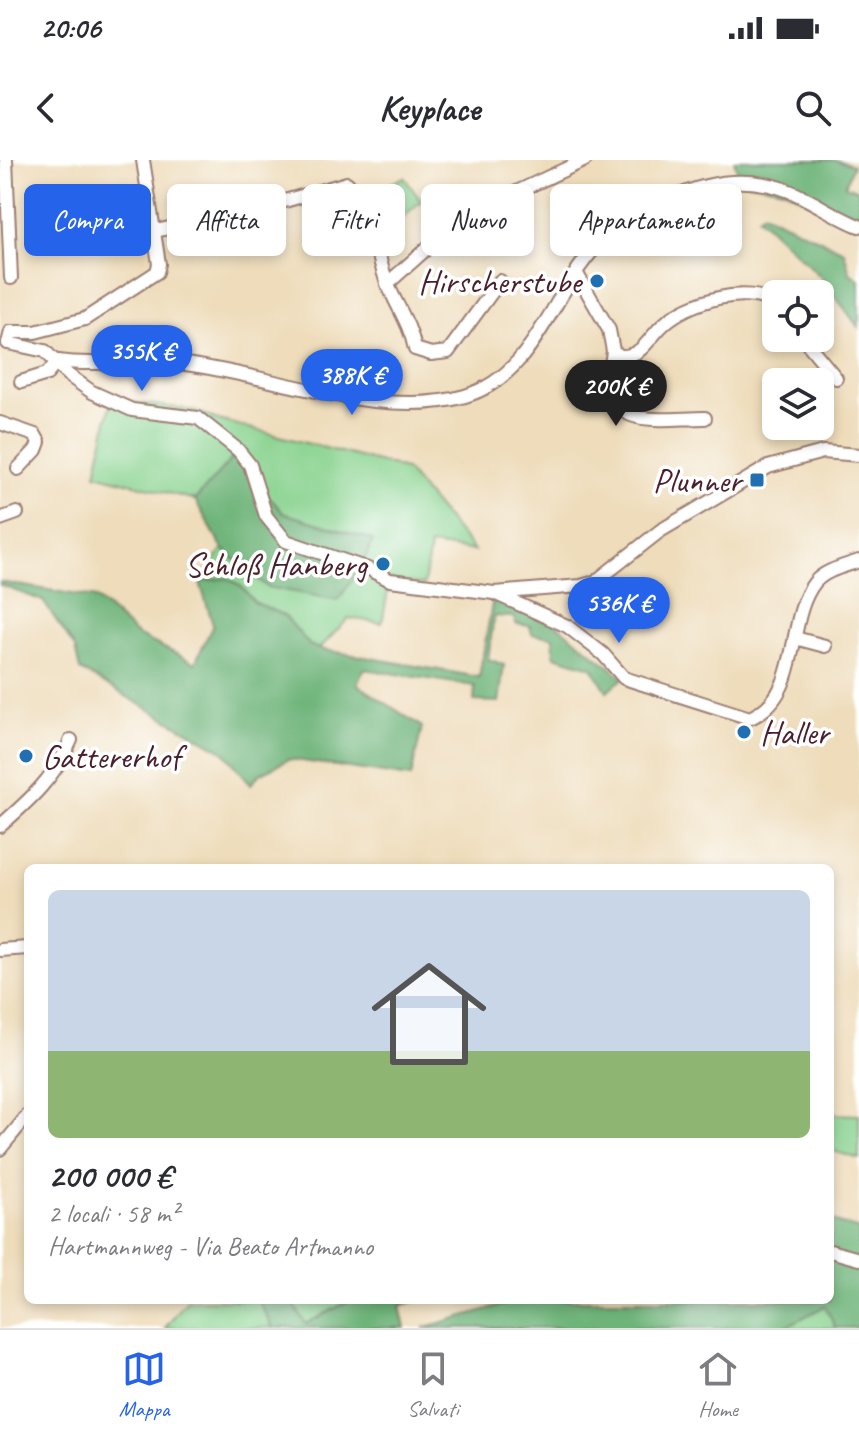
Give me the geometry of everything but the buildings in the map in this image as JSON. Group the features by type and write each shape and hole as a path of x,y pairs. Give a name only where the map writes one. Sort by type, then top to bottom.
{"street":[{"path":"6,160 11,278"},
{"path":"143,160 159,264 151,278 85,319 35,332 11,332 4,343 45,351 58,361 68,375 92,392 132,410 198,418 238,450 250,465 266,516 286,541 390,580 494,593 595,582 660,531 768,467 823,452 859,455"},
{"path":"387,284 461,218 585,160"},
{"path":"58,361 77,364 130,359 177,362 244,372 359,401 444,401 468,395 496,381 525,354 596,248 623,225 683,193 716,182 740,181 776,186 859,226"},
{"path":"155,231 250,211 347,183 370,214 387,284 408,322 415,349 431,354 448,352 500,281"},
{"path":"577,274 609,330 613,351 609,376 611,396 621,411 639,417 705,418"},
{"path":"613,351 628,356 638,352 664,323 714,299 756,296 762,299"},
{"path":"815,352 836,378"},
{"path":"21,382 47,374 58,361"},
{"path":"0,423 35,435 39,442 36,450 18,469"},
{"path":"0,519 17,513"},
{"path":"494,593 567,626 603,654 624,678 745,718 757,715 779,693 814,583 833,571 859,561"},
{"path":"795,638 825,646"},
{"path":"0,826 41,790 62,763 71,740"},
{"path":"0,950 24,948"},
{"path":"0,1149 24,1120"},
{"path":"834,1252 859,1259"}],"green space":[{"path":"734,160 836,160 853,165 845,186 859,190 859,226 784,189 740,181"},
{"path":"404,177 421,201 405,215 405,184 390,184"},
{"path":"763,213 844,251 850,273 859,279 859,328 834,295 834,280 823,280 758,217"},
{"path":"112,397 190,410 405,469 474,551 430,545 424,585 390,580 382,623 349,618 319,649 309,645 285,616 254,602 242,587 227,578 200,582 223,549 267,587 362,566 372,540 283,513 235,457 195,500 96,474"},
{"path":"234,456 283,513 373,540 362,566 338,600 267,587 223,549 195,500"},
{"path":"227,578 242,587 254,602 285,616 309,645 319,649 479,677 494,593 545,615 624,678 607,691 592,667 554,656 553,637 532,634 530,626 516,624 514,617 494,616 488,659 504,665 499,702 474,701 475,686 364,669 357,684 422,727 411,777 289,759 260,774 251,784 223,751 80,670 75,648 43,601 0,585 0,582 96,598 137,635 195,663 213,625 200,582"},
{"path":"834,1114 859,1115 859,1159 834,1151"},
{"path":"834,1221 859,1230 859,1328 836,1328 825,1306 783,1328 423,1328 505,1304 834,1304"},
{"path":"184,1304 260,1304 273,1328 165,1328"},
{"path":"260,1304 294,1304 306,1324 344,1304 406,1304 400,1306 405,1328 273,1328"},
{"path":"294,1304 344,1304 306,1324"},
{"path":"826,1305 836,1328 783,1328"}],"place":[{"name":"Hirscherstube","path":"597,281"},
{"name":"Plunner","path":"757,480"},
{"name":"Schloß Hanberg","path":"383,564"},
{"name":"Haller","path":"744,732"},
{"name":"Gattererhof","path":"26,756"}]}
